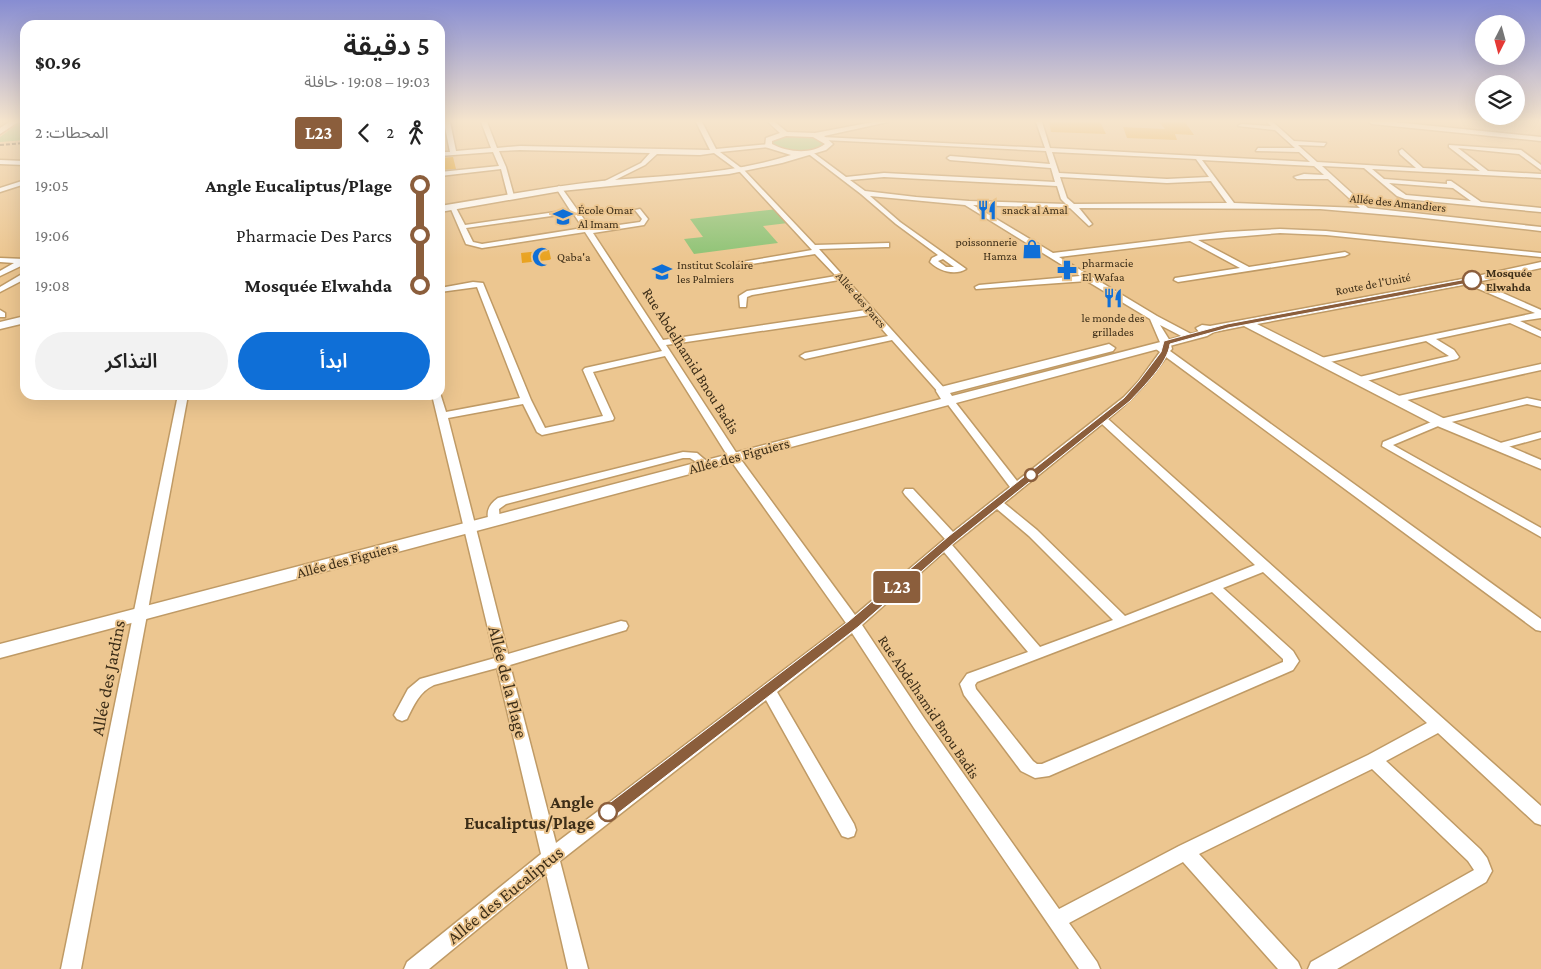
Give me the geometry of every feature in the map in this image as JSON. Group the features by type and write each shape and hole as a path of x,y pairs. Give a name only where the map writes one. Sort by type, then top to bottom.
{"street":[{"path":"445,175 501,167"},
{"path":"503,167 511,196"},
{"path":"603,184 637,167"},
{"name":"Allée des Parcs","path":"737,167 841,277 946,396 1016,487"},
{"path":"445,208 559,188 742,171 753,167"},
{"name":"Allée des Amandiers","path":"827,167 863,192 898,223 943,256"},
{"path":"1053,167 1064,199 1089,224"},
{"path":"1205,167 1232,205"},
{"path":"1318,167 1367,211"},
{"path":"1366,167 1399,195 1405,197 1541,210"},
{"path":"1392,167 1541,176"},
{"path":"1479,167 1485,172"},
{"path":"1433,170 1480,204"},
{"path":"844,179 884,175 1059,184"},
{"path":"1056,175 1167,181 1213,179"},
{"path":"1297,177 1328,177"},
{"path":"1382,181 1455,186"},
{"path":"0,192 20,184"},
{"name":"Rue Abdelhamid Bnou Badis","path":"559,188 734,458 854,624 925,731 1090,969"},
{"path":"0,192 20,191"},
{"name":"Allée des Amandiers","path":"863,192 966,204 1292,206 1367,211 1541,229"},
{"path":"966,204 1154,318 1186,334"},
{"path":"453,207 470,244 478,247 642,224 645,219 638,210"},
{"path":"462,227 574,211"},
{"path":"1050,256 1190,238 1264,232 1312,232 1541,255"},
{"path":"1190,238 1246,268"},
{"path":"1180,240 1233,270"},
{"path":"742,264 815,249 886,245"},
{"path":"1178,280 1345,254"},
{"path":"0,260 20,261"},
{"path":"0,274 20,263"},
{"name":"Route de l'Unité","path":"1210,329 1468,281 1541,265"},
{"path":"743,305 742,296 750,293 841,277"},
{"path":"0,290 20,278"},
{"path":"979,287 1090,278"},
{"path":"1468,281 1541,314"},
{"path":"445,289 473,284 480,285 526,400 542,432 609,418 588,370 664,348 872,312"},
{"path":"1321,361 1541,314"},
{"path":"1,318 20,319"},
{"path":"1154,318 1162,344 1541,626"},
{"path":"1510,320 1541,334"},
{"path":"1245,322 1394,400 1440,422 1541,465"},
{"name":"Allée des Figuiers","path":"0,650 734,458 946,396 1162,344 1186,334 1205,333 1210,329"},
{"path":"805,356 894,337"},
{"path":"1358,380 1454,357 1451,352 1428,338"},
{"name":"Allée des Eucaliptus","path":"414,969 551,857 854,624 948,542 1132,394 1162,344"},
{"path":"1394,400 1541,367"},
{"name":"Allée des Jardins","path":"71,969 182,400"},
{"name":"Allée de la Plage","path":"438,400 504,661 578,969"},
{"path":"442,416 526,400"},
{"path":"1541,404 1527,401 1440,422 1387,444 1387,446 1541,533"},
{"path":"1102,419 1263,567 1440,724 1541,817"},
{"path":"1497,447 1541,435"},
{"path":"909,492 1036,652"},
{"path":"997,503 1123,622"},
{"path":"1213,586 1288,655 1292,661 1288,666 1043,771 1035,771 1027,766 969,690 967,684 972,678 1036,652 1123,622 1213,586 1263,567"},
{"path":"402,715 412,692 420,684 621,626"},
{"path":"768,690 848,830"},
{"path":"1057,920 1185,852 1374,760 1440,724"},
{"path":"1318,969 1480,876 1484,871 1474,855 1374,760"},
{"path":"1185,852 1291,969"}],"green space":[{"path":"778,209 788,223 763,226 778,243 694,254 684,239 703,237 690,219"}],"building":[{"path":"445,167 456,167 456,169 445,170"},
{"path":"549,250 551,259 549,260 522,263 521,253"}],"bus line":[{"name":"L23","path":"608,812 854,624 952,539 1127,399 1165,353 1167,342 1203,334 1210,329 1472,280"}],"place":[{"name":"snack al Amal","path":"987,210"},
{"name":"École Omar Al Imam","path":"563,217"},
{"name":"poissonnerie Hamza","path":"1032,249"},
{"name":"Qaba'a","path":"542,257"},
{"name":"pharmacie El Wafaa","path":"1067,270"},
{"name":"Institut Scolaire les Palmiers","path":"662,272"},
{"name":"Mosquée Elwahda","path":"1472,280"},
{"name":"le monde des grillades","path":"1113,298"},
{"name":"Angle Eucaliptus/Plage","path":"608,812"}]}
